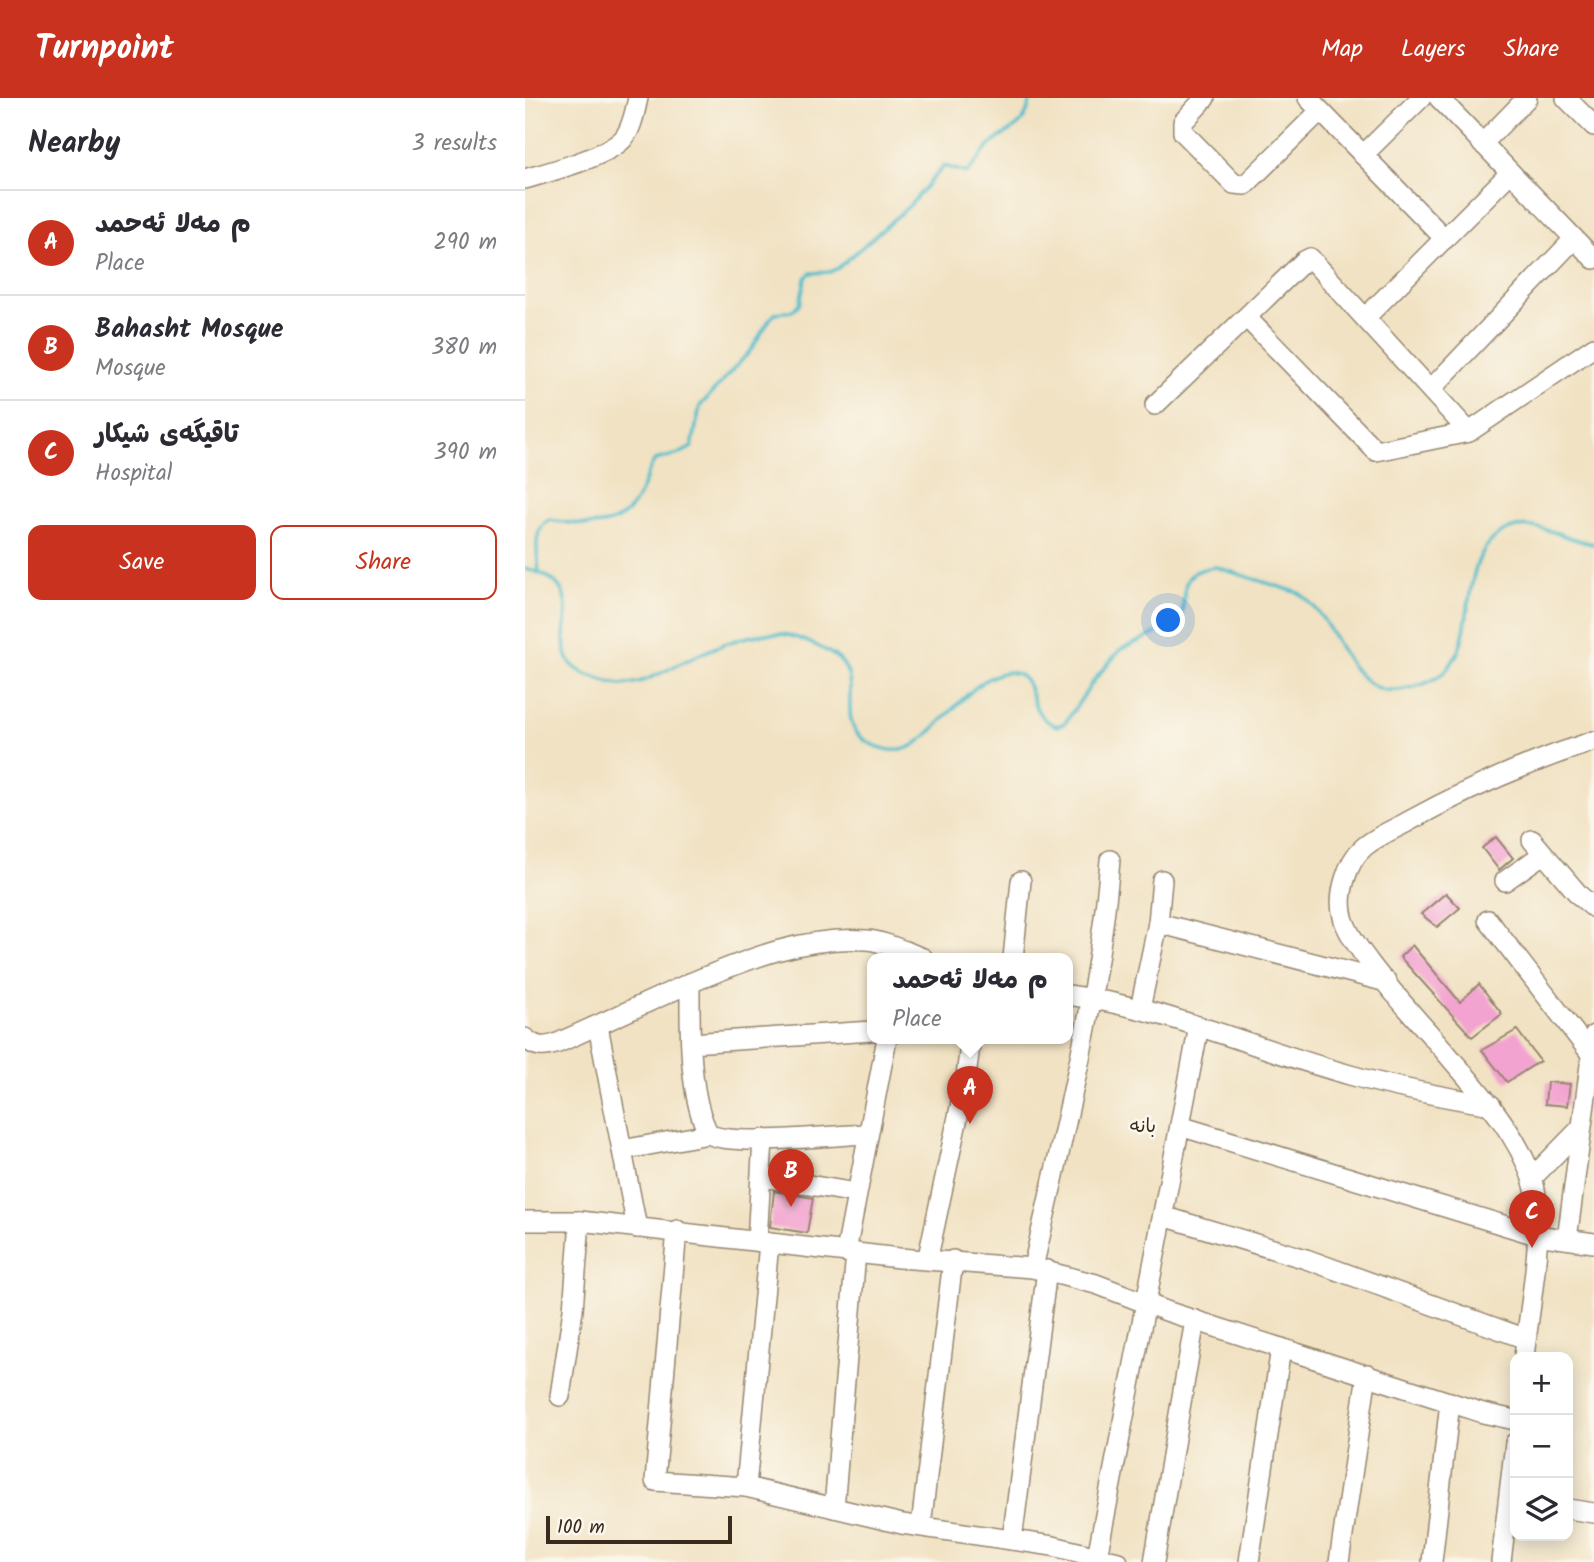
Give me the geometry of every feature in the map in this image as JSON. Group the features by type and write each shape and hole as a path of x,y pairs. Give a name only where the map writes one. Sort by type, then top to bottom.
{"street":[{"path":"525,179 596,154 622,141 629,131 638,98"},
{"path":"1205,98 1184,122 1184,132 1234,184 1245,185 1314,105 1445,239"},
{"path":"1363,155 1421,98"},
{"path":"1439,98 1594,259"},
{"path":"1482,144 1527,98"},
{"path":"1566,98 1594,126"},
{"path":"1366,317 1510,173"},
{"path":"1430,389 1574,239"},
{"path":"1155,405 1310,258 1469,432"},
{"path":"1247,318 1376,451 1469,432 1594,347"},
{"path":"1163,1216 1306,1259 1525,1348 1536,1235 1537,1195 1532,1178 1519,1146 1491,1105 1367,957 1342,916 1342,894 1349,867 1363,847 1470,788 1548,756 1594,741"},
{"path":"1505,881 1538,847 1594,908"},
{"path":"1012,1540 1040,1269 1104,935 1110,860"},
{"path":"1140,1009 1158,923 1162,880"},
{"path":"1014,953 1021,881"},
{"path":"1488,920 1593,1045 1567,1239"},
{"path":"1158,923 1387,982"},
{"path":"525,1038 535,1046 545,1048 754,956 800,945 868,940 908,953"},
{"path":"691,983 688,1024 700,1106 709,1133"},
{"path":"1073,996 1140,1009 1349,1075 1413,1091 1491,1105"},
{"path":"598,1026 637,1227"},
{"path":"1097,1557 1199,1026"},
{"path":"691,1043 867,1031"},
{"path":"834,1507 856,1193 867,1133 879,1094 886,1044"},
{"path":"928,1258 965,1084 970,1044"},
{"path":"1180,1126 1536,1235 1594,1243"},
{"path":"1532,1178 1581,1128"},
{"path":"622,1150 709,1133 725,1139 867,1133"},
{"path":"745,1487 763,1242 763,1139"},
{"path":"762,1177 856,1193"},
{"path":"525,1221 580,1221 677,1230 851,1253 1040,1269 1096,1284 1280,1348 1510,1419"},
{"path":"560,1396 573,1310 580,1221"},
{"path":"677,1230 655,1481 745,1487 921,1526 1012,1540 1118,1562"},
{"path":"921,1526 953,1260"},
{"path":"1154,1562 1195,1320"},
{"path":"1249,1562 1280,1348"},
{"path":"1339,1562 1367,1374"},
{"path":"1431,1562 1450,1402"},
{"path":"1573,1510 1594,1513"},
{"path":"1501,1562 1510,1512"}],"building":[{"path":"1496,837 1513,858 1499,870 1482,848"},
{"path":"1446,893 1460,908 1437,927 1421,914"},
{"path":"1412,945 1460,1002 1479,984 1502,1014 1472,1037 1400,957"},
{"path":"1517,1030 1540,1061 1507,1082 1482,1050"},
{"path":"1547,1082 1570,1084 1567,1106 1545,1104"},
{"path":"774,1191 813,1198 807,1233 770,1227"}],"waterway":[{"path":"539,573 537,544 543,525 549,520 586,525 609,523 629,510 655,460 679,454 692,447 700,406 751,350 770,319 776,313 792,311 800,303 805,279 810,273 830,272 838,268 909,206 944,166 967,173 989,146 1022,121 1031,98"},
{"path":"525,569 549,578 562,590 566,606 566,654 575,668 611,682 634,683 739,639 767,634 790,636 824,649 843,664 848,675 851,719 855,729 862,738 876,746 896,750 919,742 974,688 989,678 1004,673 1018,674 1024,678 1036,707 1047,721 1057,726 1065,723 1095,679 1120,650 1180,622 1189,578 1203,569 1216,567 1299,593 1320,615 1353,668 1376,687 1394,690 1413,687 1438,677 1454,660 1463,638 1477,565 1488,545 1507,530 1518,527 1539,528 1594,544"}],"place":[{"name":"م مەلا ئەحمد","path":"970,1124"},
{"name":"Bahasht Mosque","path":"791,1207"},
{"name":"تاقیگەی شیکار","path":"1532,1248"}],"district":[{"name":"بانە","path":"1143,1125"}]}
